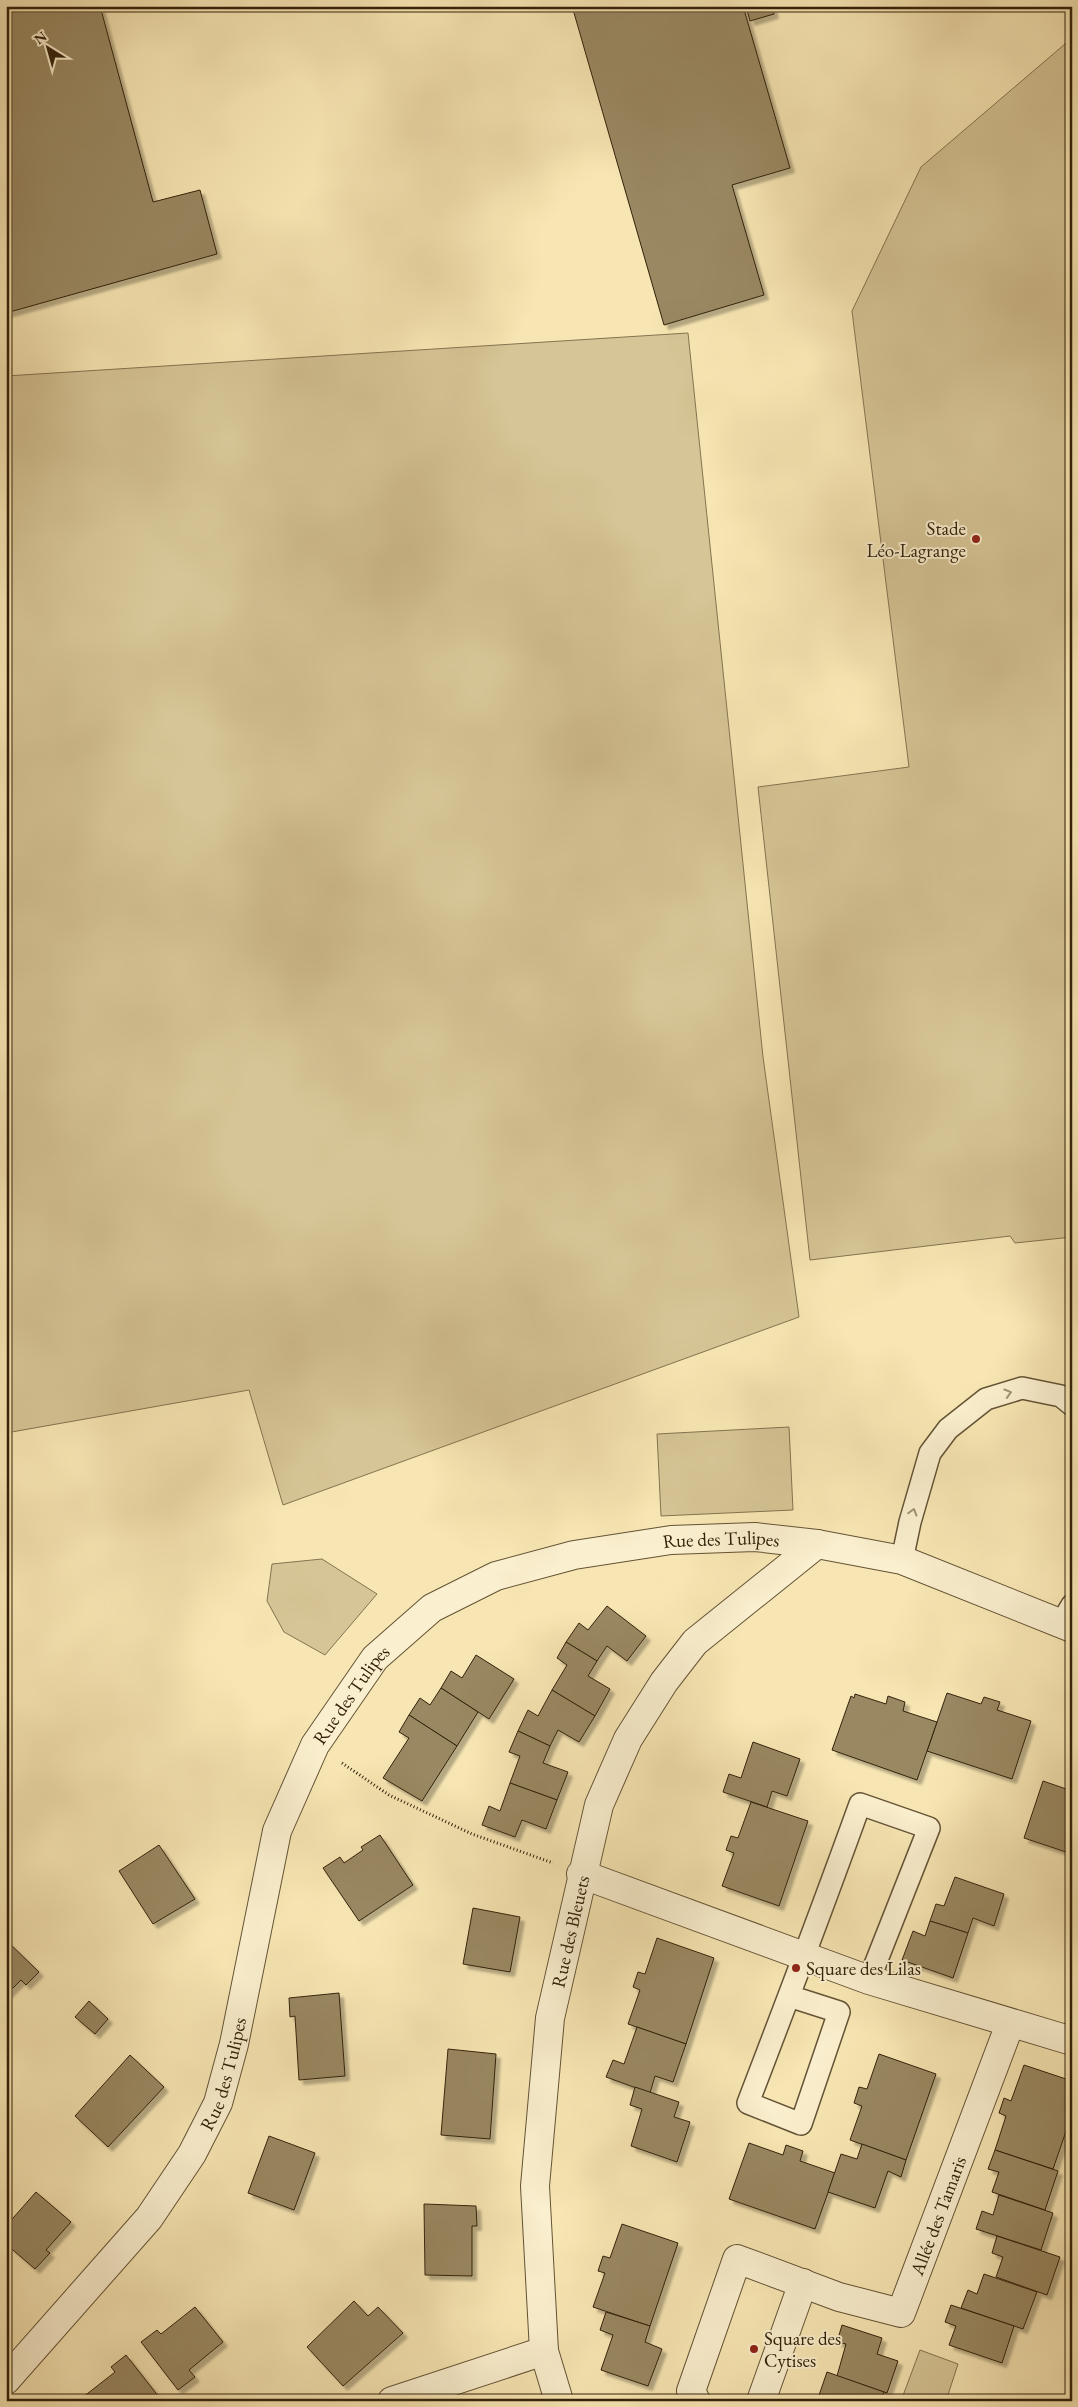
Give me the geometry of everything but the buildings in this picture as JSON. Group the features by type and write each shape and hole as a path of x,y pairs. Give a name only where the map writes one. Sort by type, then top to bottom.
{"street":[{"name":"Rue des Tulipes","path":"6,2380 149,2218 192,2154 218,2104 234,2044 276,1831 315,1745 375,1658 432,1608 496,1576 574,1555 671,1540 755,1537 816,1544 902,1560 1068,1618"},
{"name":"Rue des Bleuets","path":"559,2401 544,2351 535,2186 550,2018 581,1874 602,1797 628,1739 664,1682 695,1642 816,1544"},
{"path":"581,1874 869,1980 1010,2024 1072,2041"},
{"name":"Allée des Tamaris","path":"696,2401 691,2391 737,2260 839,2297 901,2313 1010,2024"},
{"path":"761,2401 803,2284"},
{"path":"392,2401 544,2351"}],"lane":[{"path":"902,1560 910,1522 930,1453 948,1429 986,1399 1022,1388 1061,1396 1072,1405"},
{"path":"789,1996 840,2012 801,2124 748,2103 789,1996 805,1956 860,1804 929,1828 869,1980"}],"path":[{"path":"315,1745 389,1795 472,1834 581,1874"}],"shaded area":[{"name":"Stade Léo-Lagrange","path":"1072,38 1072,1237 1015,1243 1010,1236 810,1260 758,787 909,767 852,311 921,167"},
{"path":"688,333 763,1057 799,1317 283,1505 249,1390 6,1433 6,376"},
{"path":"789,1427 793,1510 661,1516 657,1434"},
{"path":"322,1559 377,1594 325,1655 284,1632 267,1601 272,1564"},
{"path":"920,2350 958,2364 946,2401 901,2401"}],"place":[{"name":"Stade Léo-Lagrange","path":"976,539"},
{"name":"Square des Lilas","path":"796,1968"},
{"name":"Square des Cytises","path":"754,2349"}]}
